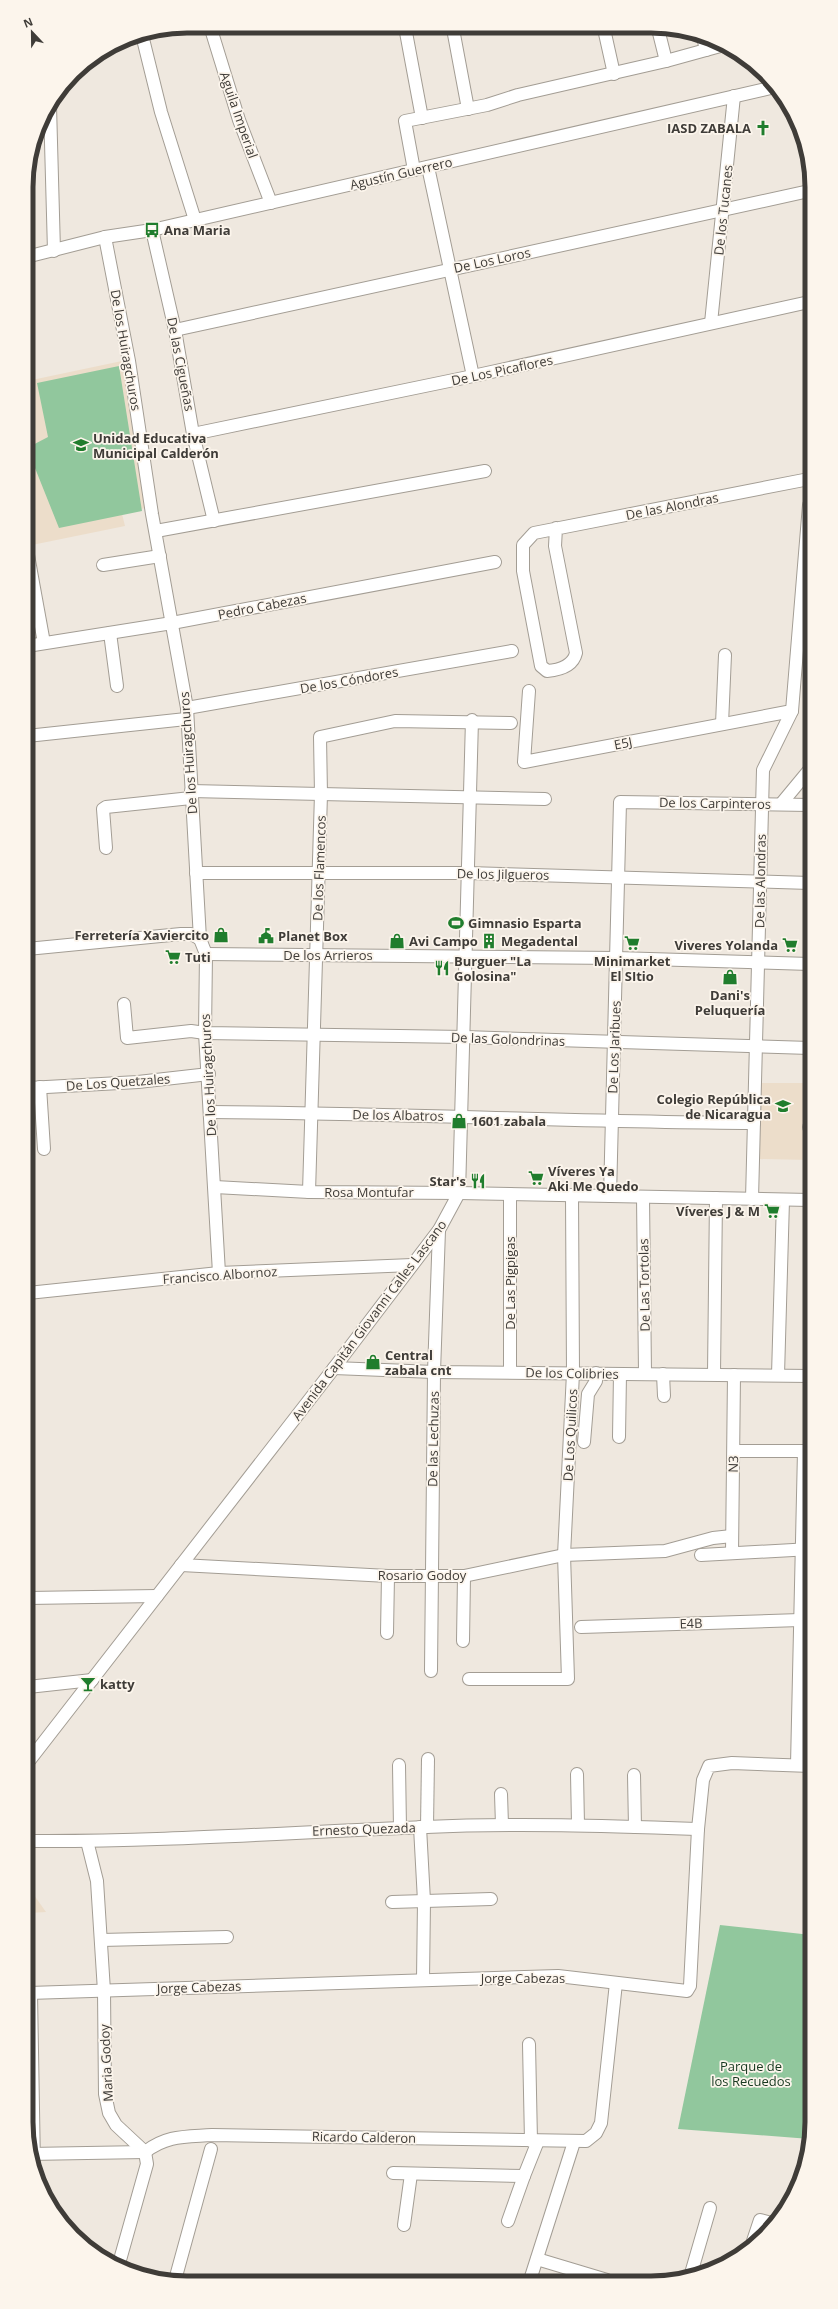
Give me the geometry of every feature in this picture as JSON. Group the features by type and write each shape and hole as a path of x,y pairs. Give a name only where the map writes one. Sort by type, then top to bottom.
{"street":[{"name":"Aguila Imperial","path":"212,33 239,120 271,203"},
{"path":"406,33 422,118"},
{"path":"454,33 468,109"},
{"path":"605,33 614,74"},
{"path":"659,33 666,61"},
{"path":"143,39 161,112 195,220"},
{"path":"704,43 706,50"},
{"path":"414,170 405,121 468,109 614,74 715,47"},
{"name":"Agustín Guerrero","path":"33,256 105,237 152,230 769,88"},
{"name":"De los Tucanes","path":"711,323 734,96"},
{"path":"50,117 54,251"},
{"path":"428,167 473,376"},
{"name":"De Los Loros","path":"175,330 805,192"},
{"name":"De las Cigueñas","path":"152,230 175,330 194,434 214,521"},
{"name":"De los Huiragchuros","path":"105,237 130,361 160,556 187,714 200,939 206,954 205,1033 209,1074 219,1273"},
{"name":"De Los Picaflores","path":"194,434 473,376 805,303"},
{"path":"156,531 485,471"},
{"name":"De las Alondras","path":"556,528 556,546 576,653 575,659 568,665 550,671 545,670 541,666 523,571 523,545 534,533 556,528 805,480"},
{"path":"792,711 805,553"},
{"path":"103,565 160,556"},
{"name":"Pedro Cabezas","path":"33,645 172,623 495,562"},
{"path":"33,582 44,643"},
{"path":"110,633 117,686"},
{"name":"De los Cóndores","path":"33,735 187,714 512,651"},
{"path":"722,724 725,656"},
{"name":"E5J","path":"529,691 524,762 792,711"},
{"name":"De las Alondras","path":"752,1199 763,770 792,711"},
{"name":"De los Flamencos","path":"309,1192 321,794 320,737 395,721 472,720 511,723"},
{"name":"Avenida Capitán Giovanni Calles Lascano","path":"33,1756 158,1596 439,1230 459,1192 467,956 472,720"},
{"path":"781,804 805,776"},
{"path":"106,848 103,809 106,807 191,794 321,794 545,799"},
{"name":"De los Carpinteros","path":"620,802 805,805"},
{"name":"De Los Jaribues","path":"610,1196 620,802"},
{"name":"De los Jilgueros","path":"196,872 468,873 805,883"},
{"path":"33,949 181,934 191,934 200,939"},
{"name":"De los Arrieros","path":"206,954 617,958 805,964"},
{"name":"De las Golondrinas","path":"124,1004 125,1036 127,1038 185,1032 464,1036 614,1043 805,1048"},
{"name":"De Los Quetzales","path":"34,1087 138,1082 209,1074"},
{"path":"34,1087 44,1149"},
{"name":"De los Albatros","path":"210,1112 312,1113 612,1122 754,1123"},
{"name":"Rosa Montufar","path":"215,1187 309,1192 459,1192 805,1200"},
{"name":"De Las Pigpigas","path":"510,1194 510,1372"},
{"name":"De Los Quilicos","path":"469,1679 568,1679 564,1555 573,1373 572,1195"},
{"name":"De Las Tortolas","path":"643,1197 645,1374"},
{"path":"714,1374 716,1198"},
{"path":"778,1375 783,1200"},
{"name":"De las Lechuzas","path":"431,1671 434,1372 439,1230"},
{"name":"Francisco Albornoz","path":"33,1292 219,1273 412,1265"},
{"name":"De los Colibries","path":"334,1368 434,1372 805,1376"},
{"path":"584,1442 588,1394 596,1381 596,1373"},
{"path":"619,1437 620,1374"},
{"path":"663,1374 664,1396"},
{"name":"N3","path":"732,1553 734,1374"},
{"path":"734,1451 805,1451"},
{"name":"Rosario Godoy","path":"181,1565 388,1576 464,1576 564,1555 665,1551 714,1538 732,1536"},
{"path":"701,1555 805,1549"},
{"path":"805,1561 800,1620 805,1664"},
{"path":"388,1576 388,1633"},
{"path":"463,1641 464,1576"},
{"path":"33,1598 158,1596"},
{"name":"E4B","path":"581,1627 800,1620"},
{"path":"33,1686 92,1680"},
{"path":"797,1764 805,1683"},
{"path":"423,1979 423,1827 428,1759"},
{"name":"Jorge Cabezas","path":"33,1993 423,1979 558,1976 687,1991 690,1986 698,1829 703,1780 709,1766 732,1763 805,1765"},
{"path":"399,1765 400,1828"},
{"path":"577,1774 578,1824"},
{"path":"634,1775 635,1827"},
{"path":"501,1794 502,1825"},
{"name":"Ernesto Quezada","path":"33,1841 87,1841 502,1825 578,1824 698,1829"},
{"name":"Maria Godoy","path":"87,1841 97,1881 104,1991 105,2094 109,2113 116,2124 145,2152"},
{"path":"392,1902 491,1899"},
{"path":"101,1940 226,1937"},
{"name":"Ricardo Calderon","path":"145,2152 156,2144 170,2138 212,2135 586,2141 596,2133 601,2123 616,1983"},
{"path":"508,2221 535,2141 529,2044"},
{"path":"531,2276 574,2142"},
{"path":"176,2276 211,2149"},
{"path":"37,2158 145,2152 147,2164 120,2260"},
{"path":"393,2173 524,2176"},
{"path":"404,2225 411,2174"},
{"path":"692,2271 710,2208"},
{"path":"755,2236 760,2220 768,2222"},
{"path":"537,2259 584,2276"}],"shaded area":[{"name":"Unidad Educativa Municipal Calderón","path":"122,361 145,508 122,514 125,526 33,545 33,380"},
{"name":"Colegio República de Nicaragua","path":"760,1083 805,1083 805,1160 757,1159"},
{"path":"33,1894 46,1912 33,1913"}],"green space":[{"name":"Unidad Educativa Municipal Calderón","path":"119,366 142,511 59,528 33,463 33,445 48,437 37,383"},
{"name":"Parque de los Recuedos","path":"720,1925 805,1934 804,2139 678,2129"}],"place":[{"name":"IASD ZABALA","path":"763,128"},
{"name":"Ana Maria","path":"152,230"},
{"name":"Unidad Educativa Municipal Calderón","path":"81,445"},
{"name":"Gimnasio Esparta","path":"456,923"},
{"name":"Ferretería Xaviercito","path":"221,935"},
{"name":"Planet Box","path":"266,936"},
{"name":"Avi Campo","path":"397,941"},
{"name":"Megadental","path":"489,941"},
{"name":"Minimarket El SItio","path":"632,943"},
{"name":"Viveres Yolanda","path":"790,945"},
{"name":"Tuti","path":"173,957"},
{"name":"Burguer \"La Golosina\"","path":"442,968"},
{"name":"Dani's Peluquería","path":"730,977"},
{"name":"Colegio República de Nicaragua","path":"783,1106"},
{"name":"1601 zabala","path":"459,1121"},
{"name":"Víveres Ya Aki Me Quedo","path":"536,1178"},
{"name":"Star's","path":"478,1181"},
{"name":"Víveres J & M","path":"772,1211"},
{"name":"Central zabala cnt","path":"373,1362"},
{"name":"katty","path":"88,1684"}]}
